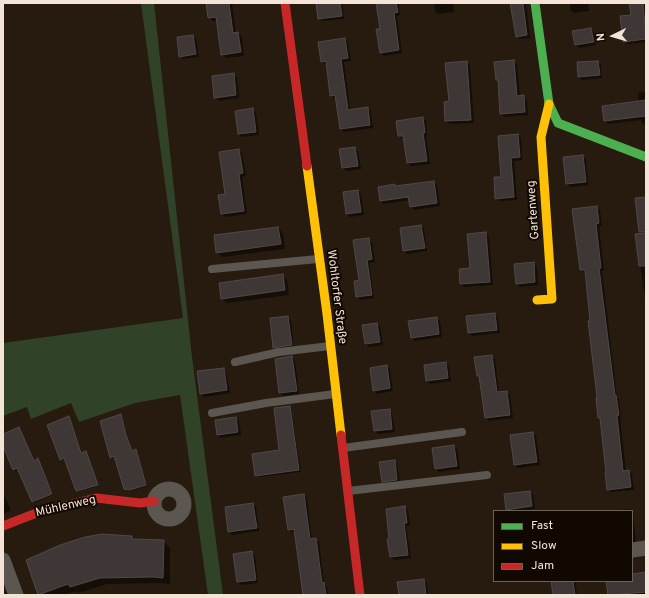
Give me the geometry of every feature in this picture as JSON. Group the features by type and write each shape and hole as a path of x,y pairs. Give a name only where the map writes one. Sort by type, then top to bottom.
{"street":[{"name":"Wohltorfer Straße","path":"285,3 319,258 360,595"},
{"path":"535,3 549,104 558,123 646,157"},
{"name":"Gartenweg","path":"537,300 552,299 541,137 549,104"},
{"name":"Mühlenweg","path":"3,526 39,512 96,498 140,503 154,501"},
{"path":"633,550 646,548"},
{"path":"3,560 16,595"}],"lane":[{"path":"212,269 319,258"},
{"path":"235,362 279,352 330,346"},
{"path":"212,413 266,403 336,394"},
{"path":"343,448 462,432"},
{"path":"348,491 487,474"}],"green space":[{"path":"141,3 154,3 192,357 223,595 208,595 180,395 135,403 79,422 71,403 31,419 27,407 3,416 3,343 183,318"}],"building":[{"path":"206,3 229,3 233,33 238,32 241,52 221,55 216,17 208,18"},
{"path":"316,3 340,3 342,16 318,19"},
{"path":"376,3 396,3 398,12 394,13 399,50 380,53 376,29 380,29"},
{"path":"510,3 523,3 527,35 516,37"},
{"path":"629,3 643,3 646,39 623,42 620,16 631,15"},
{"path":"591,28 594,42 575,45 572,31"},
{"path":"193,35 196,54 179,57 177,37"},
{"path":"345,38 348,58 341,59 348,110 368,107 370,125 340,129 335,95 330,96 326,61 321,62 318,42"},
{"path":"514,60 517,96 524,95 525,112 500,114 498,80 496,80 494,62"},
{"path":"467,61 471,120 445,121 444,102 449,101 445,63"},
{"path":"598,61 600,75 578,77 577,62"},
{"path":"234,73 236,95 214,98 212,76"},
{"path":"646,100 646,116 604,121 602,106"},
{"path":"253,108 256,132 238,134 235,111"},
{"path":"423,117 425,133 423,133 427,161 407,163 403,136 398,136 396,121"},
{"path":"518,134 520,157 511,158 514,197 495,199 494,177 501,177 498,136"},
{"path":"355,147 358,166 342,168 339,149"},
{"path":"239,149 243,173 239,174 244,211 221,214 218,195 225,194 219,152"},
{"path":"583,155 586,182 566,184 563,157"},
{"path":"434,181 437,203 410,207 408,197 380,201 378,187"},
{"path":"358,190 361,212 346,214 343,192"},
{"path":"646,197 646,232 639,232 635,198"},
{"path":"597,206 599,223 596,224 601,268 599,268 615,395 619,415 617,416 623,471 629,470 631,487 607,490 588,321 590,321 585,270 580,270 572,209"},
{"path":"421,225 425,248 403,251 400,228"},
{"path":"278,227 281,244 216,253 214,235"},
{"path":"486,232 490,282 460,284 459,269 470,268 467,234"},
{"path":"646,233 646,266 639,266 635,234"},
{"path":"369,238 372,259 367,260 372,295 356,297 354,281 359,280 353,240"},
{"path":"534,262 535,282 516,284 514,264"},
{"path":"283,274 285,290 221,299 219,283"},
{"path":"495,313 497,330 468,333 466,316"},
{"path":"288,316 292,345 273,348 270,318"},
{"path":"437,317 439,334 411,338 408,321"},
{"path":"377,323 380,342 365,344 362,325"},
{"path":"492,355 497,392 507,391 510,415 485,418 479,376 477,376 474,357"},
{"path":"292,356 297,391 279,393 275,359"},
{"path":"446,362 448,378 426,381 424,365"},
{"path":"387,365 390,388 373,391 370,368"},
{"path":"224,368 227,390 200,394 197,371"},
{"path":"290,406 299,470 255,476 252,454 279,450 274,408"},
{"path":"390,409 392,429 374,431 371,411"},
{"path":"121,414 132,451 136,449 146,485 130,490 124,489 114,456 110,458 100,421"},
{"path":"69,416 81,453 86,451 98,485 76,491 64,458 60,460 47,425"},
{"path":"236,417 238,432 217,435 215,420"},
{"path":"19,427 34,461 38,458 52,494 32,502 17,468 13,470 3,446 3,434"},
{"path":"533,432 537,462 514,465 510,435"},
{"path":"454,445 457,466 435,469 432,448"},
{"path":"395,460 397,480 382,482 379,462"},
{"path":"530,491 532,506 506,510 504,494"},
{"path":"304,494 310,539 316,538 322,583 324,582 326,595 303,595 294,529 288,530 283,497"},
{"path":"253,503 257,528 228,532 225,507"},
{"path":"405,506 407,523 404,523 408,555 390,557 387,539 389,539 386,509"},
{"path":"102,534 132,536 132,539 164,540 163,578 100,578 70,587 68,584 38,595 26,560 60,545 85,537"},
{"path":"252,551 256,580 237,582 233,554"},
{"path":"646,572 646,592 608,595 606,582 633,582 633,574"},
{"path":"424,579 426,595 399,595 397,582"},
{"path":"551,582 573,582 575,595 553,595"}],"traffic: fast":[{"path":"535,3 549,104 558,123 646,157"}],"traffic: slow":[{"path":"537,300 552,299 541,137 549,104"},
{"path":"307,166 327,314 341,435"}],"traffic: jam":[{"path":"285,3 307,166"},
{"path":"341,435 360,595"},
{"path":"3,526 39,512 96,498 140,503 154,501"}]}
